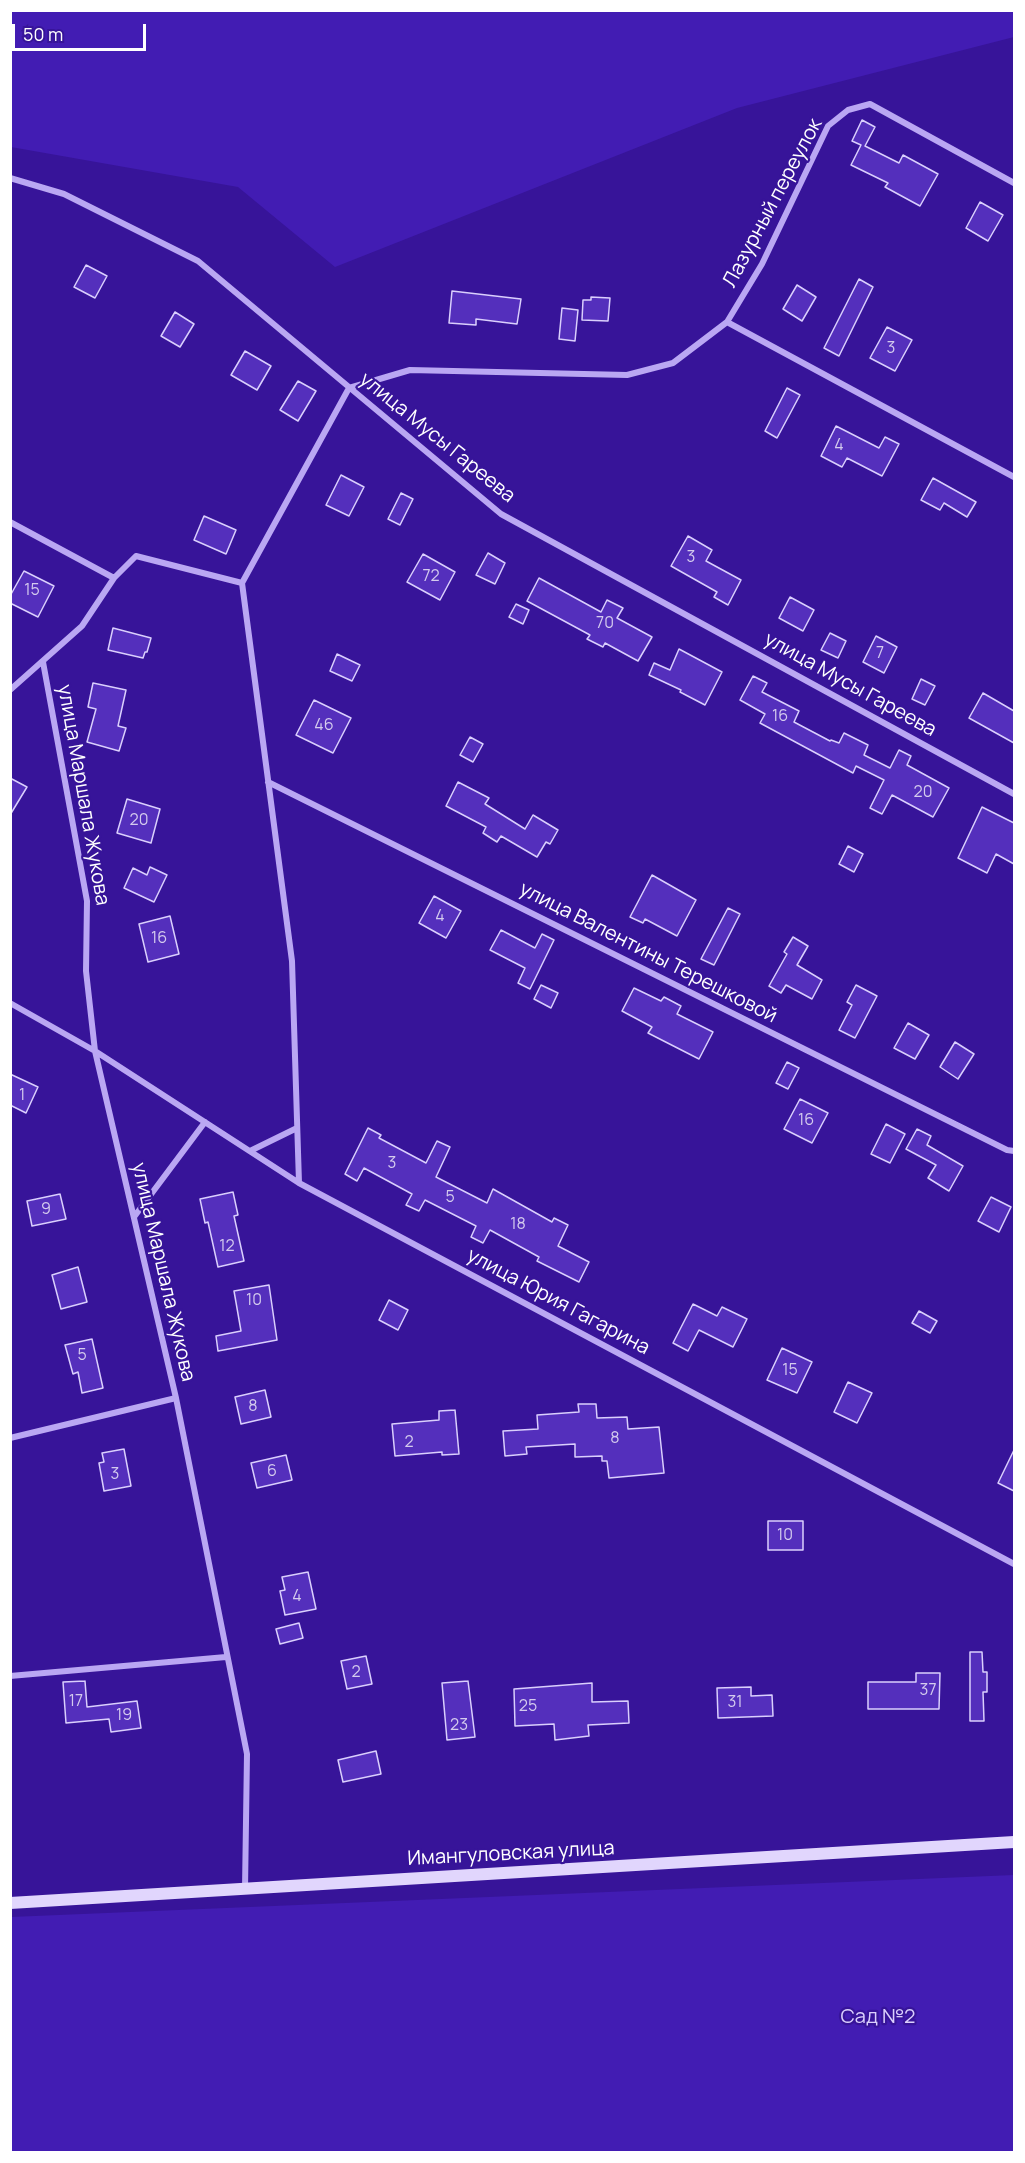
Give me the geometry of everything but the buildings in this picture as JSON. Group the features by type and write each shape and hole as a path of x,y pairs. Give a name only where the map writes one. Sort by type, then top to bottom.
{"street":[{"name":"Лазурный переулок","path":"727,322 762,264 828,126 848,110 870,104 1014,183"},
{"name":"улица Мусы Гареева","path":"10,178 64,194 198,261 501,514 1014,794"},
{"path":"299,1183 292,962 242,583 349,388 410,370 627,375 673,363 727,322 1014,477"},
{"path":"10,522 114,578"},
{"path":"10,690 82,626 114,578 136,556 242,583"},
{"name":"улица Маршала Жукова","path":"43,662 87,902 86,971 95,1052 176,1398 226,1658 247,1754 245,1889"},
{"name":"улица Валентины Терешковой","path":"268,782 996,1145 1014,1151"},
{"name":"улица Юрия Гагарина","path":"10,1003 95,1052 299,1183 1014,1564"},
{"path":"134,1217 205,1122"},
{"path":"250,1151 297,1128"},
{"path":"10,1438 176,1398"},
{"path":"10,1676 226,1658"},
{"name":"Имангуловская улица","path":"10,1904 1014,1842"}],"green space":[{"path":"1014,10 1014,37 737,108 335,267 238,187 11,147 11,11"},
{"name":"Сад №2","path":"1014,1875 1014,2152 11,2152 11,1917"}]}
